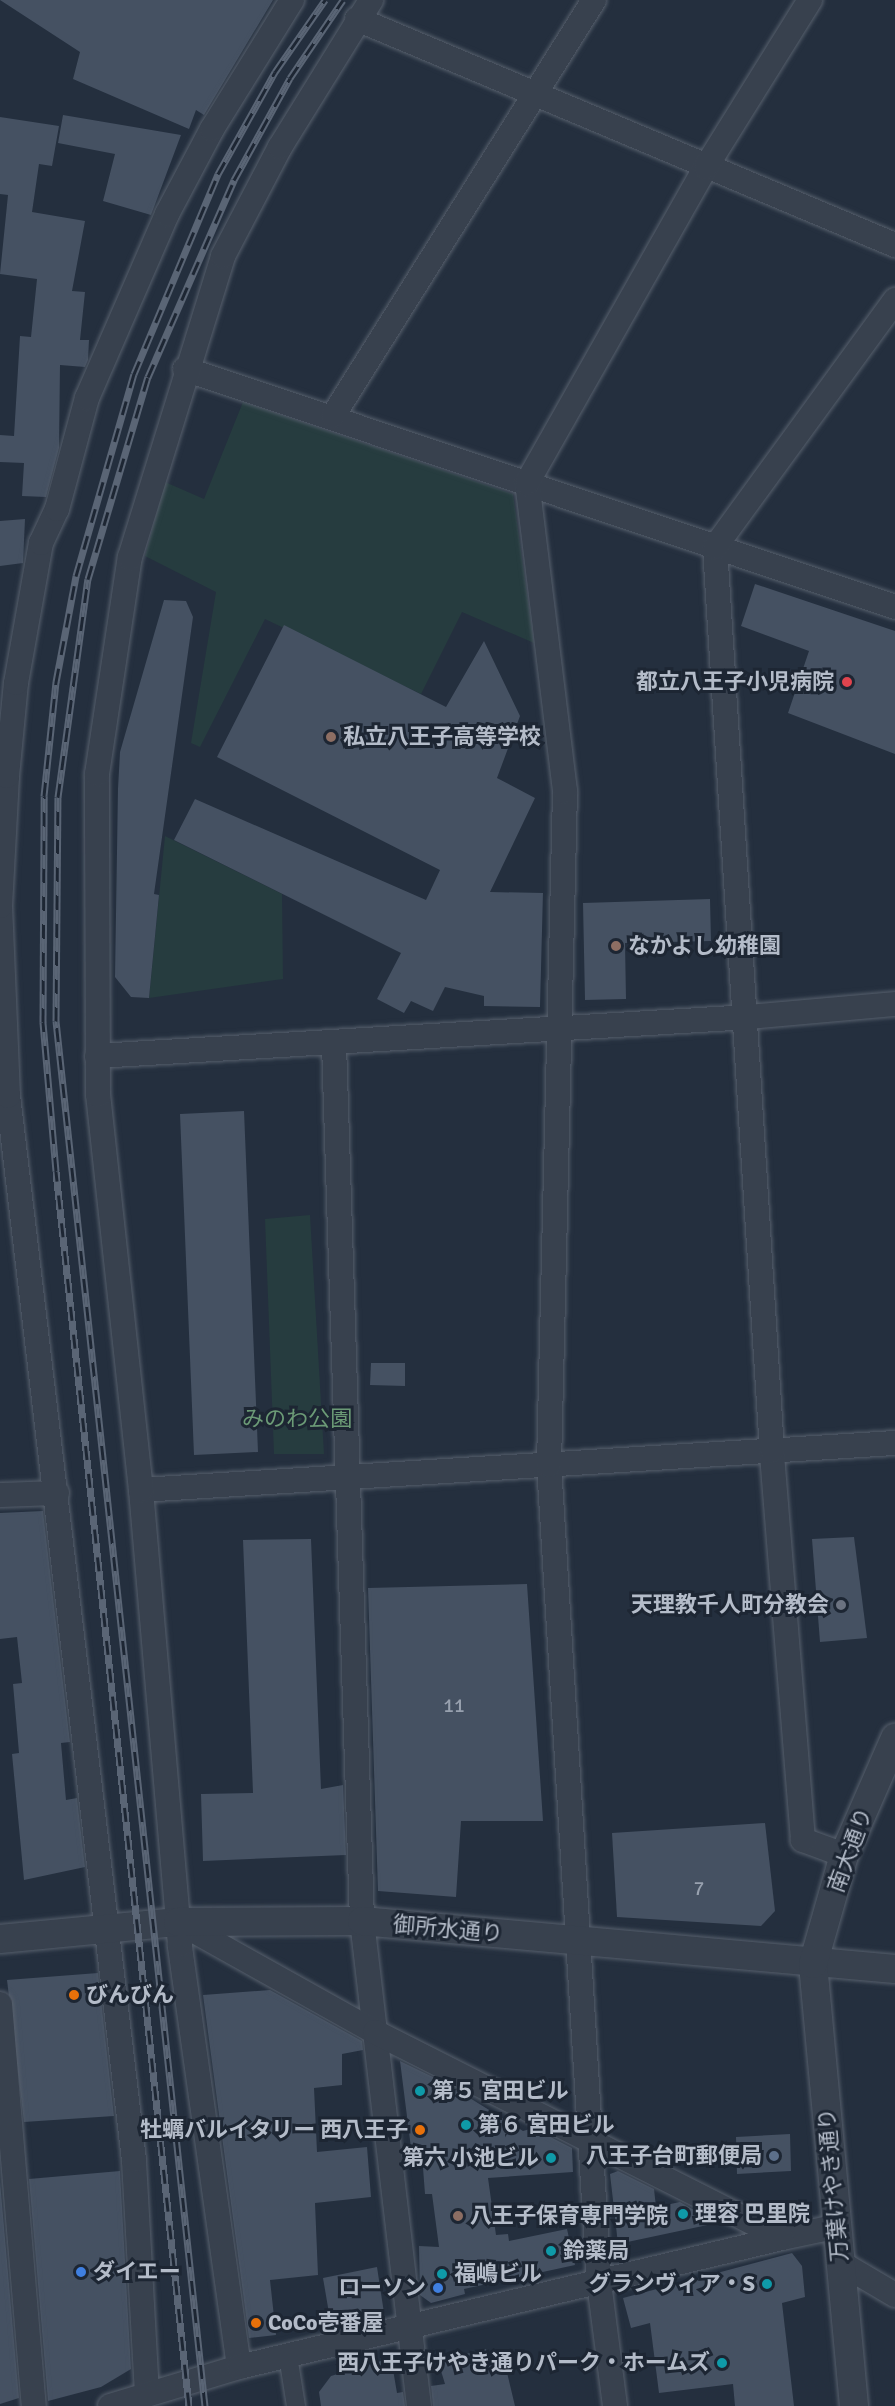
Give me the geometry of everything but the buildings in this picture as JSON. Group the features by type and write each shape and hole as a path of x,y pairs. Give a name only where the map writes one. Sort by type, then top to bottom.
{"street":[{"path":"147,2394 134,2160 57,1493 2,1046 0,906 7,776 16,683 41,543 126,299 212,129 292,0"},
{"path":"333,416 594,0"},
{"path":"615,2406 599,2282 582,1942 549,1465 565,791 527,483 706,167 810,0"},
{"path":"239,2367 178,1922 141,1490 97,1056 97,774 108,683 130,557 185,369 223,256 280,147 364,10 534,95 895,245"},
{"path":"844,1856 803,1840 772,1451 749,1017 715,548 895,300"},
{"path":"185,369 333,416 715,548 895,607"},
{"path":"97,1056 334,1044 560,1027 749,1017 895,1004"},
{"path":"334,1044 362,1921 419,2406"},
{"path":"141,1490 895,1443"},
{"path":"0,1495 57,1493"},
{"name":"南大通り","path":"813,1964 844,1856 895,1738"},
{"name":"御所水通り","path":"0,1939 106,1931 178,1922 362,1921 813,1964 895,1969"},
{"path":"178,1922 375,2032 592,2139 782,2238"},
{"name":"万葉けやき通り","path":"813,1964 834,2227 854,2406"},
{"path":"0,2004 34,2406"},
{"path":"110,2406 186,2381 239,2367 834,2227"},
{"path":"839,2262 895,2295"},
{"path":"288,2356 296,2406"}],"green space":[{"path":"243,402 513,494 534,643 462,612 421,694 265,619 200,747 191,743 216,592 145,556 165,482 204,499"},
{"path":"165,836 282,894 283,979 149,998"},
{"name":"みのわ公園","path":"310,1215 324,1454 274,1454 265,1219"}],"railway":[{"path":"189,2406 56,1171 43,1022 44,796 56,682 76,576 134,374 218,174 275,72 325,0"},
{"path":"205,2406 56,1021 58,797 88,579 148,377 234,180 290,78 343,0"}],"place":[{"name":"都立八王子小児病院","path":"847,682"},
{"name":"私立八王子高等学校","path":"331,737"},
{"name":"なかよし幼稚園","path":"616,946"},
{"name":"天理教千人町分教会","path":"841,1605"},
{"name":"びんびん","path":"74,1995"},
{"name":"第５ 宮田ビル","path":"420,2091"},
{"name":"第６ 宮田ビル","path":"466,2125"},
{"name":"牡蠣バルイタリー 西八王子","path":"420,2130"},
{"name":"八王子台町郵便局","path":"774,2156"},
{"name":"第六 小池ビル","path":"551,2158"},
{"name":"理容 巴里院","path":"683,2214"},
{"name":"八王子保育専門学院","path":"458,2216"},
{"name":"鈴薬局","path":"551,2251"},
{"name":"ダイエー","path":"81,2272"},
{"name":"福嶋ビル","path":"442,2274"},
{"name":"グランヴィア・S","path":"767,2284"},
{"name":"ローソン","path":"438,2288"},
{"name":"CoCo壱番屋","path":"256,2323"},
{"name":"西八王子けやき通りパーク・ホームズ","path":"722,2363"}]}
